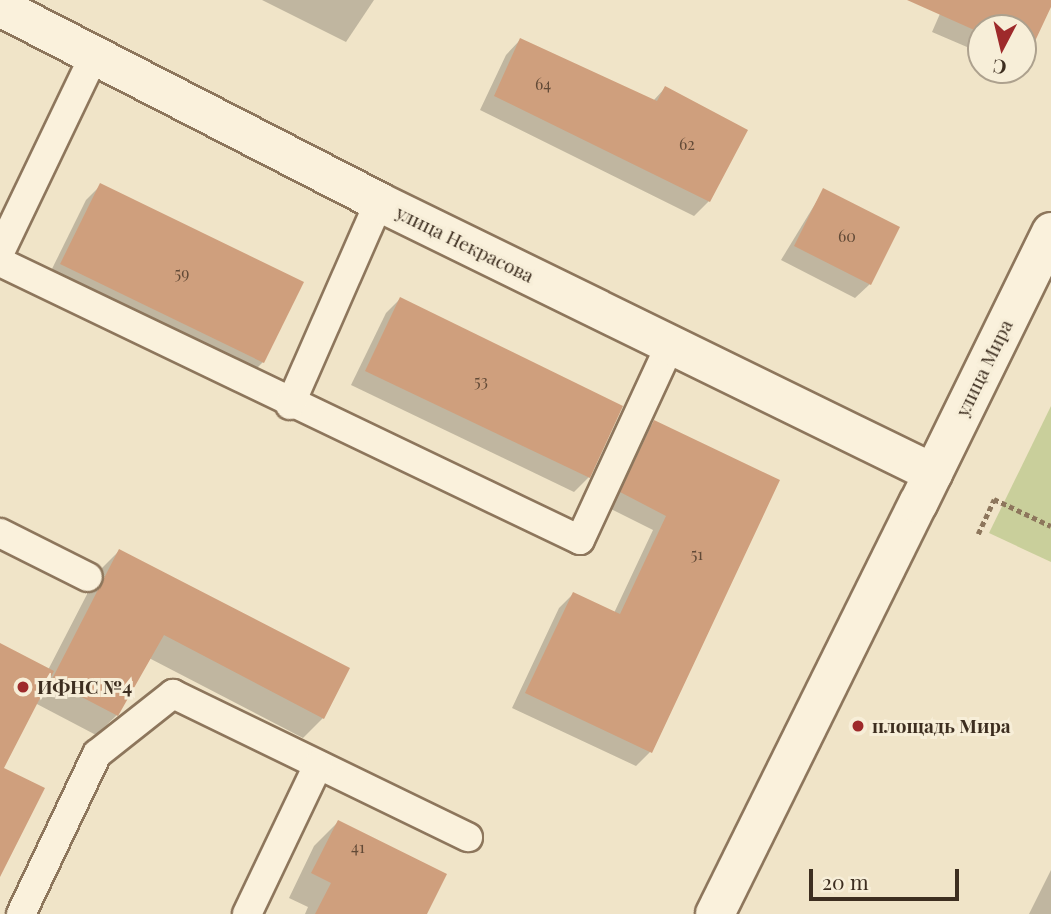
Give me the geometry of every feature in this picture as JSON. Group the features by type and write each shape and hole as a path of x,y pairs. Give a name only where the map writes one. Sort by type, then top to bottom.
{"street":[{"name":"улица Некрасова","path":"0,7 379,202 671,344 926,488"},
{"name":"улица Мира","path":"715,914 1051,232"}],"lane":[{"path":"0,252 95,54"},
{"path":"290,405 379,202"},
{"path":"0,262 290,405 580,540 671,344"},
{"path":"0,533 88,577"},
{"path":"21,914 97,754 173,694 468,837"},
{"path":"247,914 318,765"}],"path":[{"path":"978,534 994,499 1051,526"}],"green space":[{"path":"1051,406 1051,562 989,533"}],"building":[{"path":"907,0 1051,0 1051,7 1037,37 1037,14 967,14 967,27"},
{"path":"520,38 657,101 665,86 748,130 710,202 494,96"},
{"path":"100,183 304,282 264,363 60,264"},
{"path":"823,188 900,227 871,285 794,246"},
{"path":"400,297 623,406 590,478 365,371"},
{"path":"654,420 780,480 652,753 525,693 573,592 620,614 666,516 620,492"},
{"path":"119,549 350,668 324,719 164,635 118,716 51,681"},
{"path":"0,643 54,671 4,768 45,788 0,877"},
{"path":"338,820 447,874 427,914 315,914 331,883 311,873"}],"place":[{"name":"ИФНС №4","path":"23,687"},
{"name":"площадь Мира","path":"858,726"}]}
